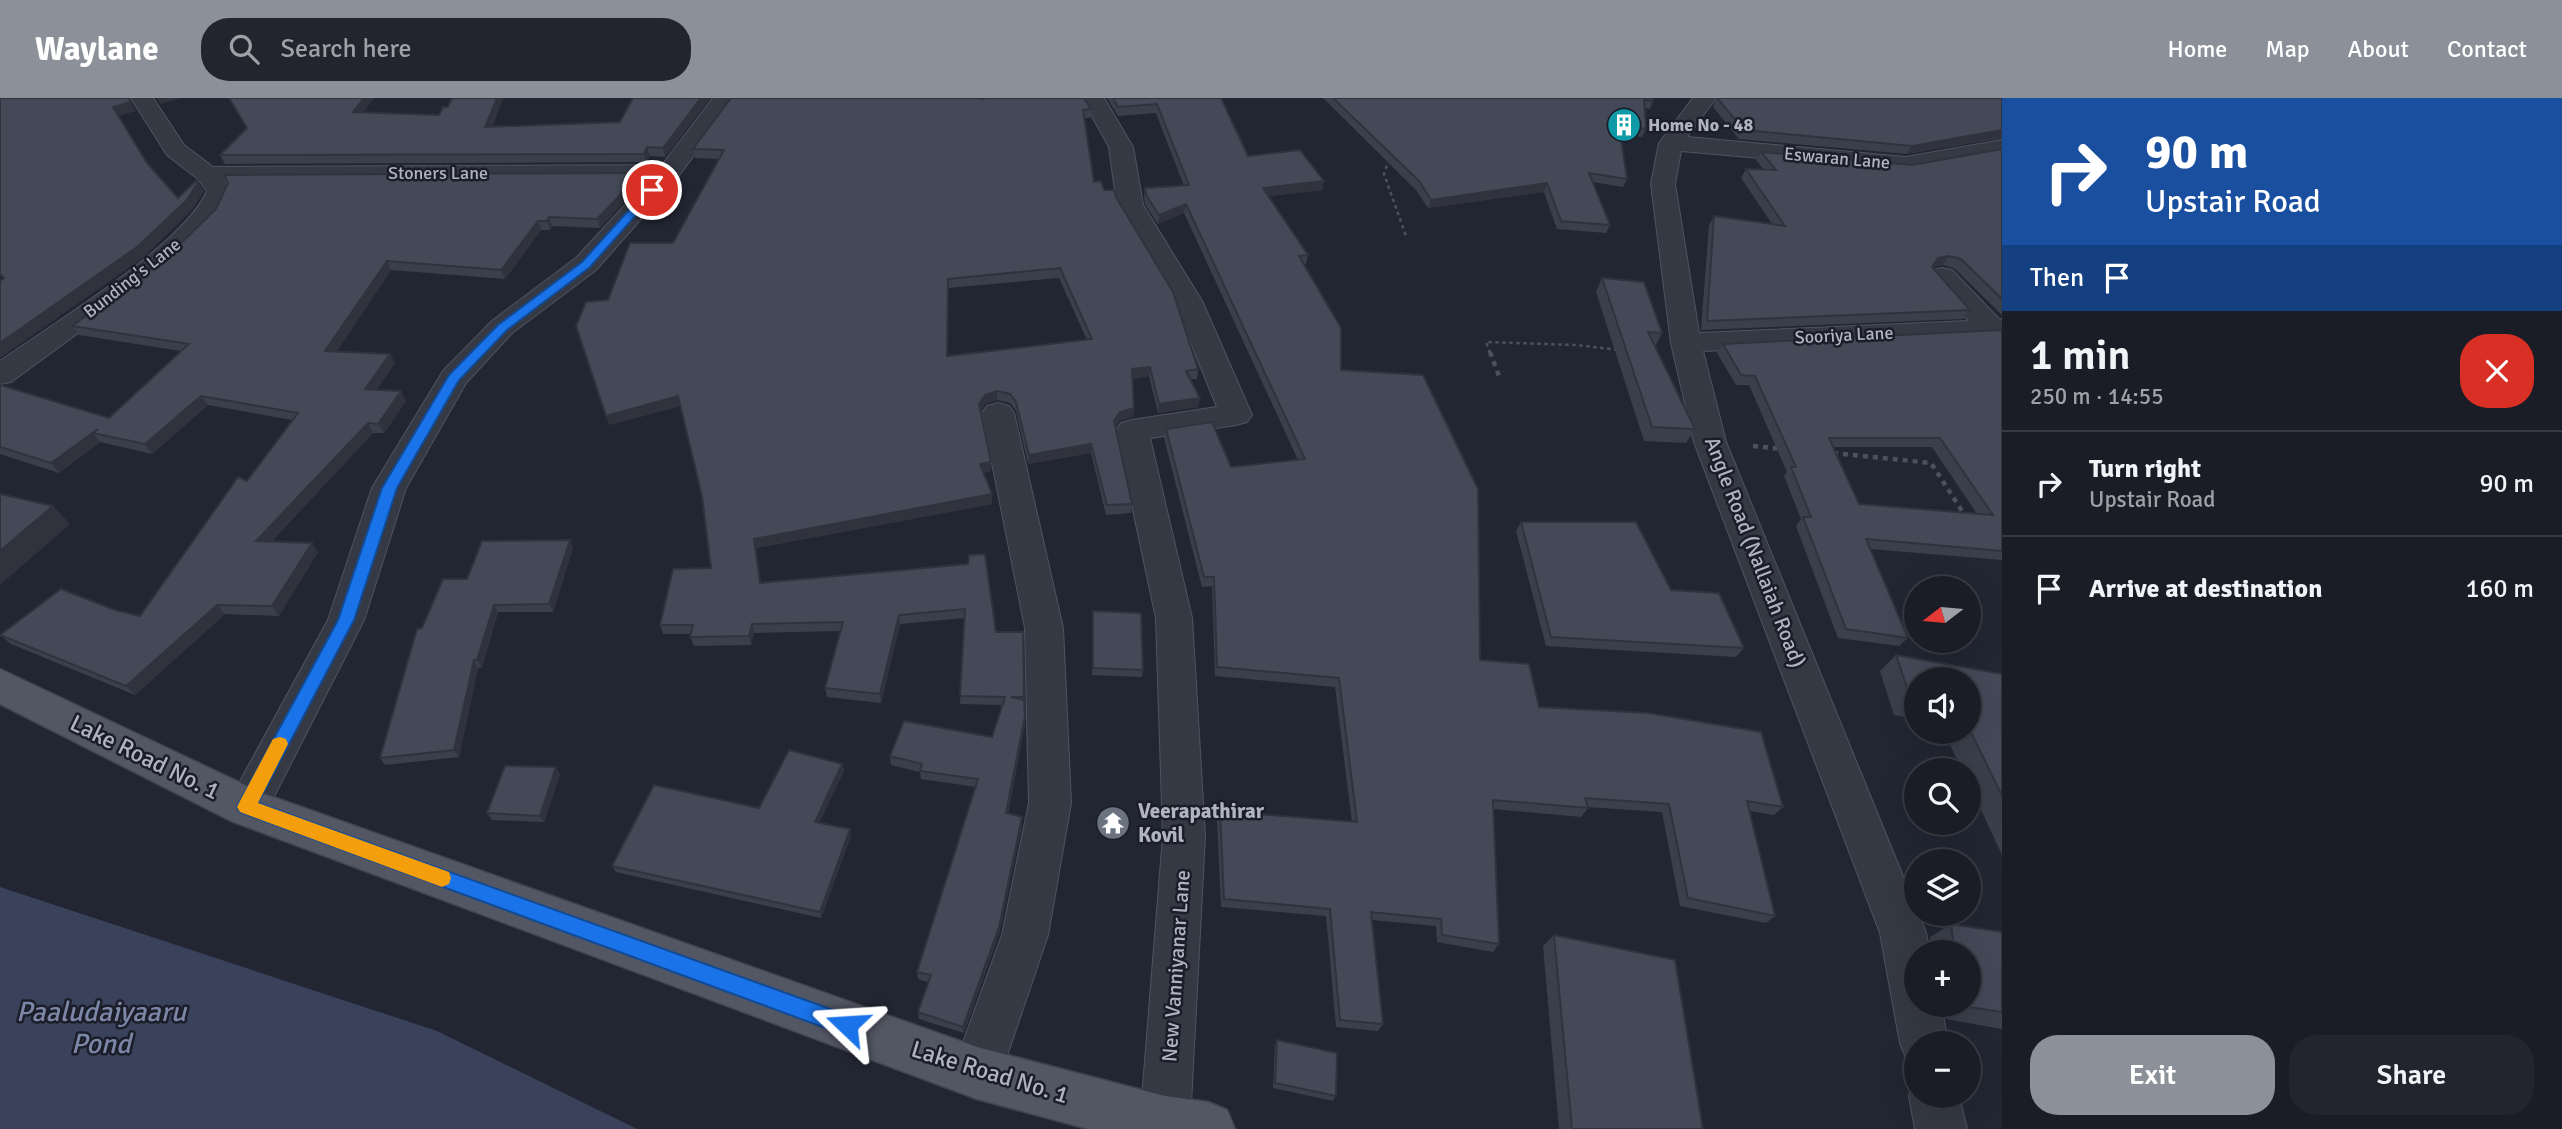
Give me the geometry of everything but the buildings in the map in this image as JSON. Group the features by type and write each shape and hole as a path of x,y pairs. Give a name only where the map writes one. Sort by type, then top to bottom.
{"main road":[{"name":"Lake Road No. 1","path":"0,685 247,807 977,1073 1186,1126"}],"street":[{"path":"142,98 175,150 207,174"},
{"path":"247,807 346,620 389,488 454,378 502,327 586,264 669,172 725,98"},
{"name":"New Vanniyanar Lane","path":"1093,98 1121,148 1130,205 1188,301 1236,415 1132,430 1174,618 1184,836 1186,1126"},
{"name":"Angle Road (Nallaiah Road)","path":"1704,98 1671,143 1663,184 1688,350 1710,442 1904,940"},
{"name":"Eswaran Lane","path":"1671,143 1906,164 2002,147"},
{"name":"Stoners Lane","path":"207,174 669,172"},
{"name":"Bunding's Lane","path":"0,375 161,259 211,211 219,191 207,174"},
{"path":"1942,276 1997,328"},
{"name":"Sooriya Lane","path":"1688,350 1997,328"},
{"path":"977,1073 1024,935 1050,803 1044,628 998,413"},
{"path":"1937,1108 1941,1129"}],"path":[{"path":"1393,150 1384,174 1406,236"},
{"path":"1499,376 1486,342 1688,350"},
{"path":"1710,442 1793,450"},
{"path":"1821,452 1931,463 1968,520"}],"water":[{"name":"Paaludaiyaaru Pond","path":"0,887 437,1031 637,1129 0,1129"}],"slow traffic":[{"path":"280,744 247,807 442,878"}],"place":[{"name":"Home No - 48","path":"1624,125"},
{"name":"Veerapathirar Kovil","path":"1113,823"}],"route":[{"path":"652,190 586,264 502,327 454,378 389,488 346,620 247,807 847,1025"}]}
